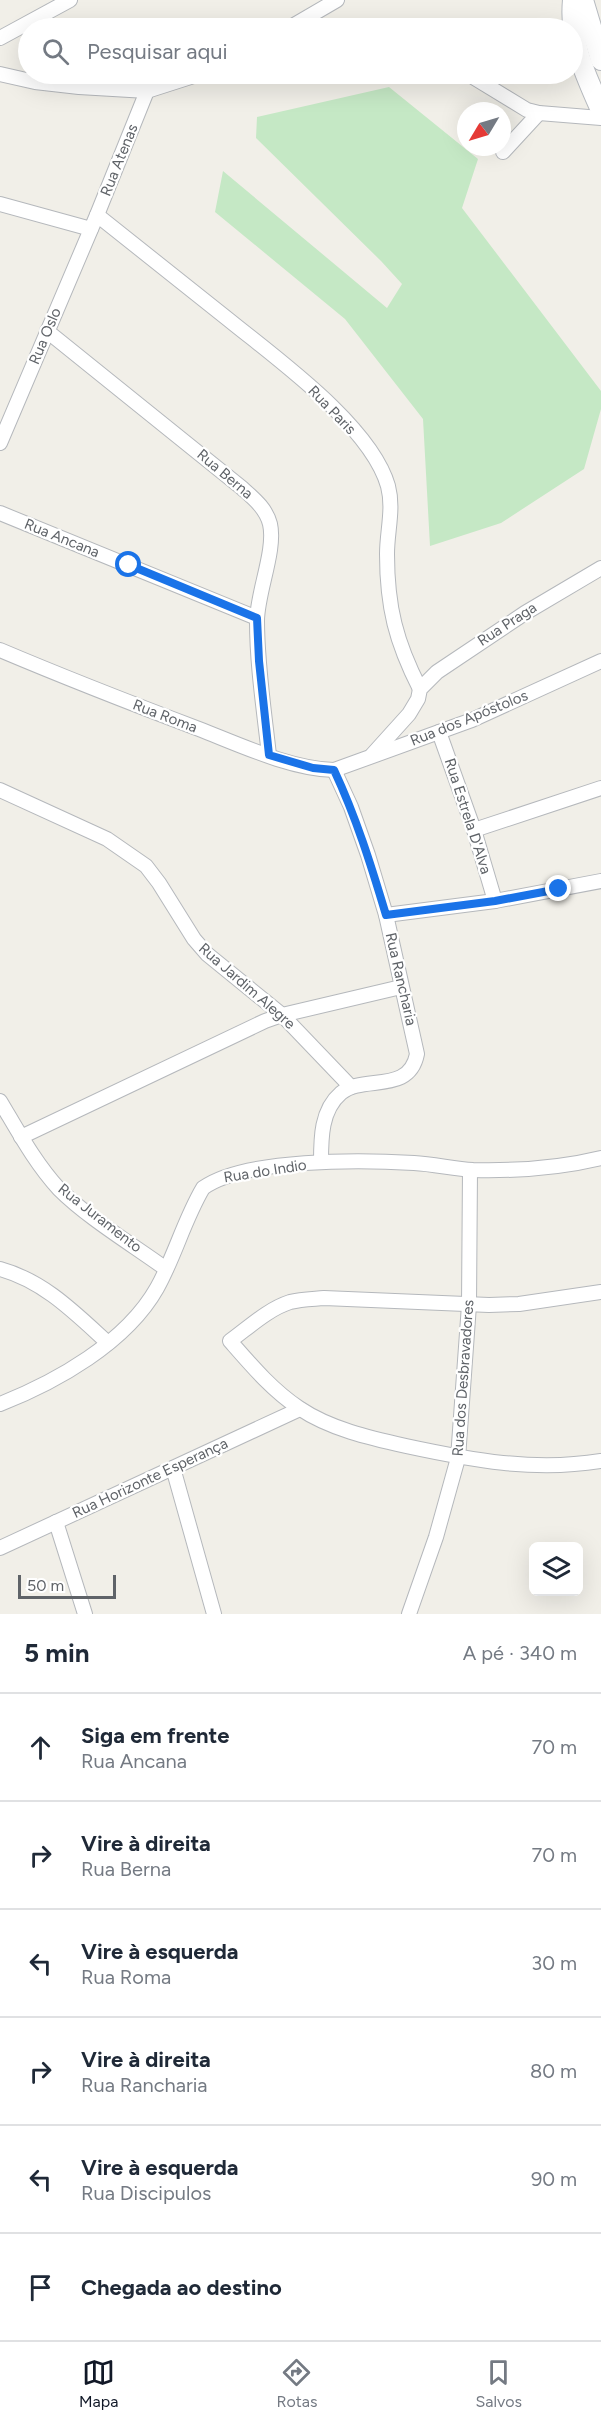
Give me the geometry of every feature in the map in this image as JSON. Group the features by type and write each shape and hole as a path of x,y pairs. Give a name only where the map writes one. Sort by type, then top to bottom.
{"street":[{"path":"37,18 70,0"},
{"path":"306,18 337,0"},
{"path":"573,0 588,27 600,59 583,61"},
{"path":"583,0 588,27 583,48"},
{"path":"0,38 18,28"},
{"path":"583,68 601,110"},
{"path":"0,74 18,78"},
{"path":"51,84 147,91 169,84"},
{"path":"484,84 513,103 539,113 601,118"},
{"name":"Rua Atenas","path":"91,229 147,91"},
{"path":"511,143 539,113"},
{"path":"0,204 91,229"},
{"name":"Rua Paris","path":"97,215 303,379 335,410 377,463 388,485 391,502 387,551 391,608 404,657 420,689"},
{"name":"Rua Oslo","path":"0,443 91,229"},
{"name":"Rua Berna","path":"47,332 180,436 259,503 270,526 270,544 257,618 269,755"},
{"name":"Rua Ancana","path":"0,513 257,618"},
{"name":"Rua Praga","path":"420,689 437,672 479,642 601,568"},
{"name":"Rua Roma","path":"0,650 123,700 269,755 313,768 334,770"},
{"name":"Rua dos Apóstolos","path":"334,770 440,732 601,661"},
{"path":"370,756 410,714 418,699 420,689"},
{"name":"Rua Estrela D'Alva","path":"440,732 474,830 495,901"},
{"name":"Rua Rancharia","path":"334,770 351,807 368,855 386,915 401,987 417,1044 413,1067 404,1075 390,1082 351,1087"},
{"path":"474,830 601,788"},
{"name":"Rua Jardim Alegre","path":"0,790 107,839 146,866 184,925 207,954 282,1015 351,1087"},
{"path":"386,915 495,901 601,881"},
{"path":"21,1137 96,1103 239,1032 282,1015 401,987"},
{"path":"321,1162 321,1134 326,1115 333,1102 351,1087"},
{"name":"Rua Juramento","path":"0,1101 21,1137 60,1189 84,1210 166,1269"},
{"name":"Rua do Indio","path":"0,1404 46,1384 108,1343 146,1306 166,1269 195,1202 203,1188 216,1179 244,1172 321,1162 416,1163 470,1170 505,1170 562,1166 601,1158"},
{"name":"Rua dos Desbravadores","path":"409,1614 436,1537 458,1458 469,1305 470,1170"},
{"path":"1,1270 24,1277 47,1290 108,1343"},
{"path":"601,1292 519,1304 469,1305 324,1298 290,1302 273,1310 230,1341 269,1385 300,1409 346,1431 488,1463 534,1466 601,1461"},
{"name":"Rua Horizonte Esperança","path":"0,1548 300,1409"},
{"path":"173,1468 214,1614"},
{"path":"56,1522 85,1614"}],"green space":[{"path":"389,87 457,142 457,156 474,156 478,159 462,208 601,391 601,409 584,469 501,523 430,546 423,419 345,319 215,212 223,171 387,308 402,284 256,138 257,117"}],"route":[{"path":"129,565 257,618 269,755 313,768 334,770 351,807 386,915 495,901 559,889"}]}
